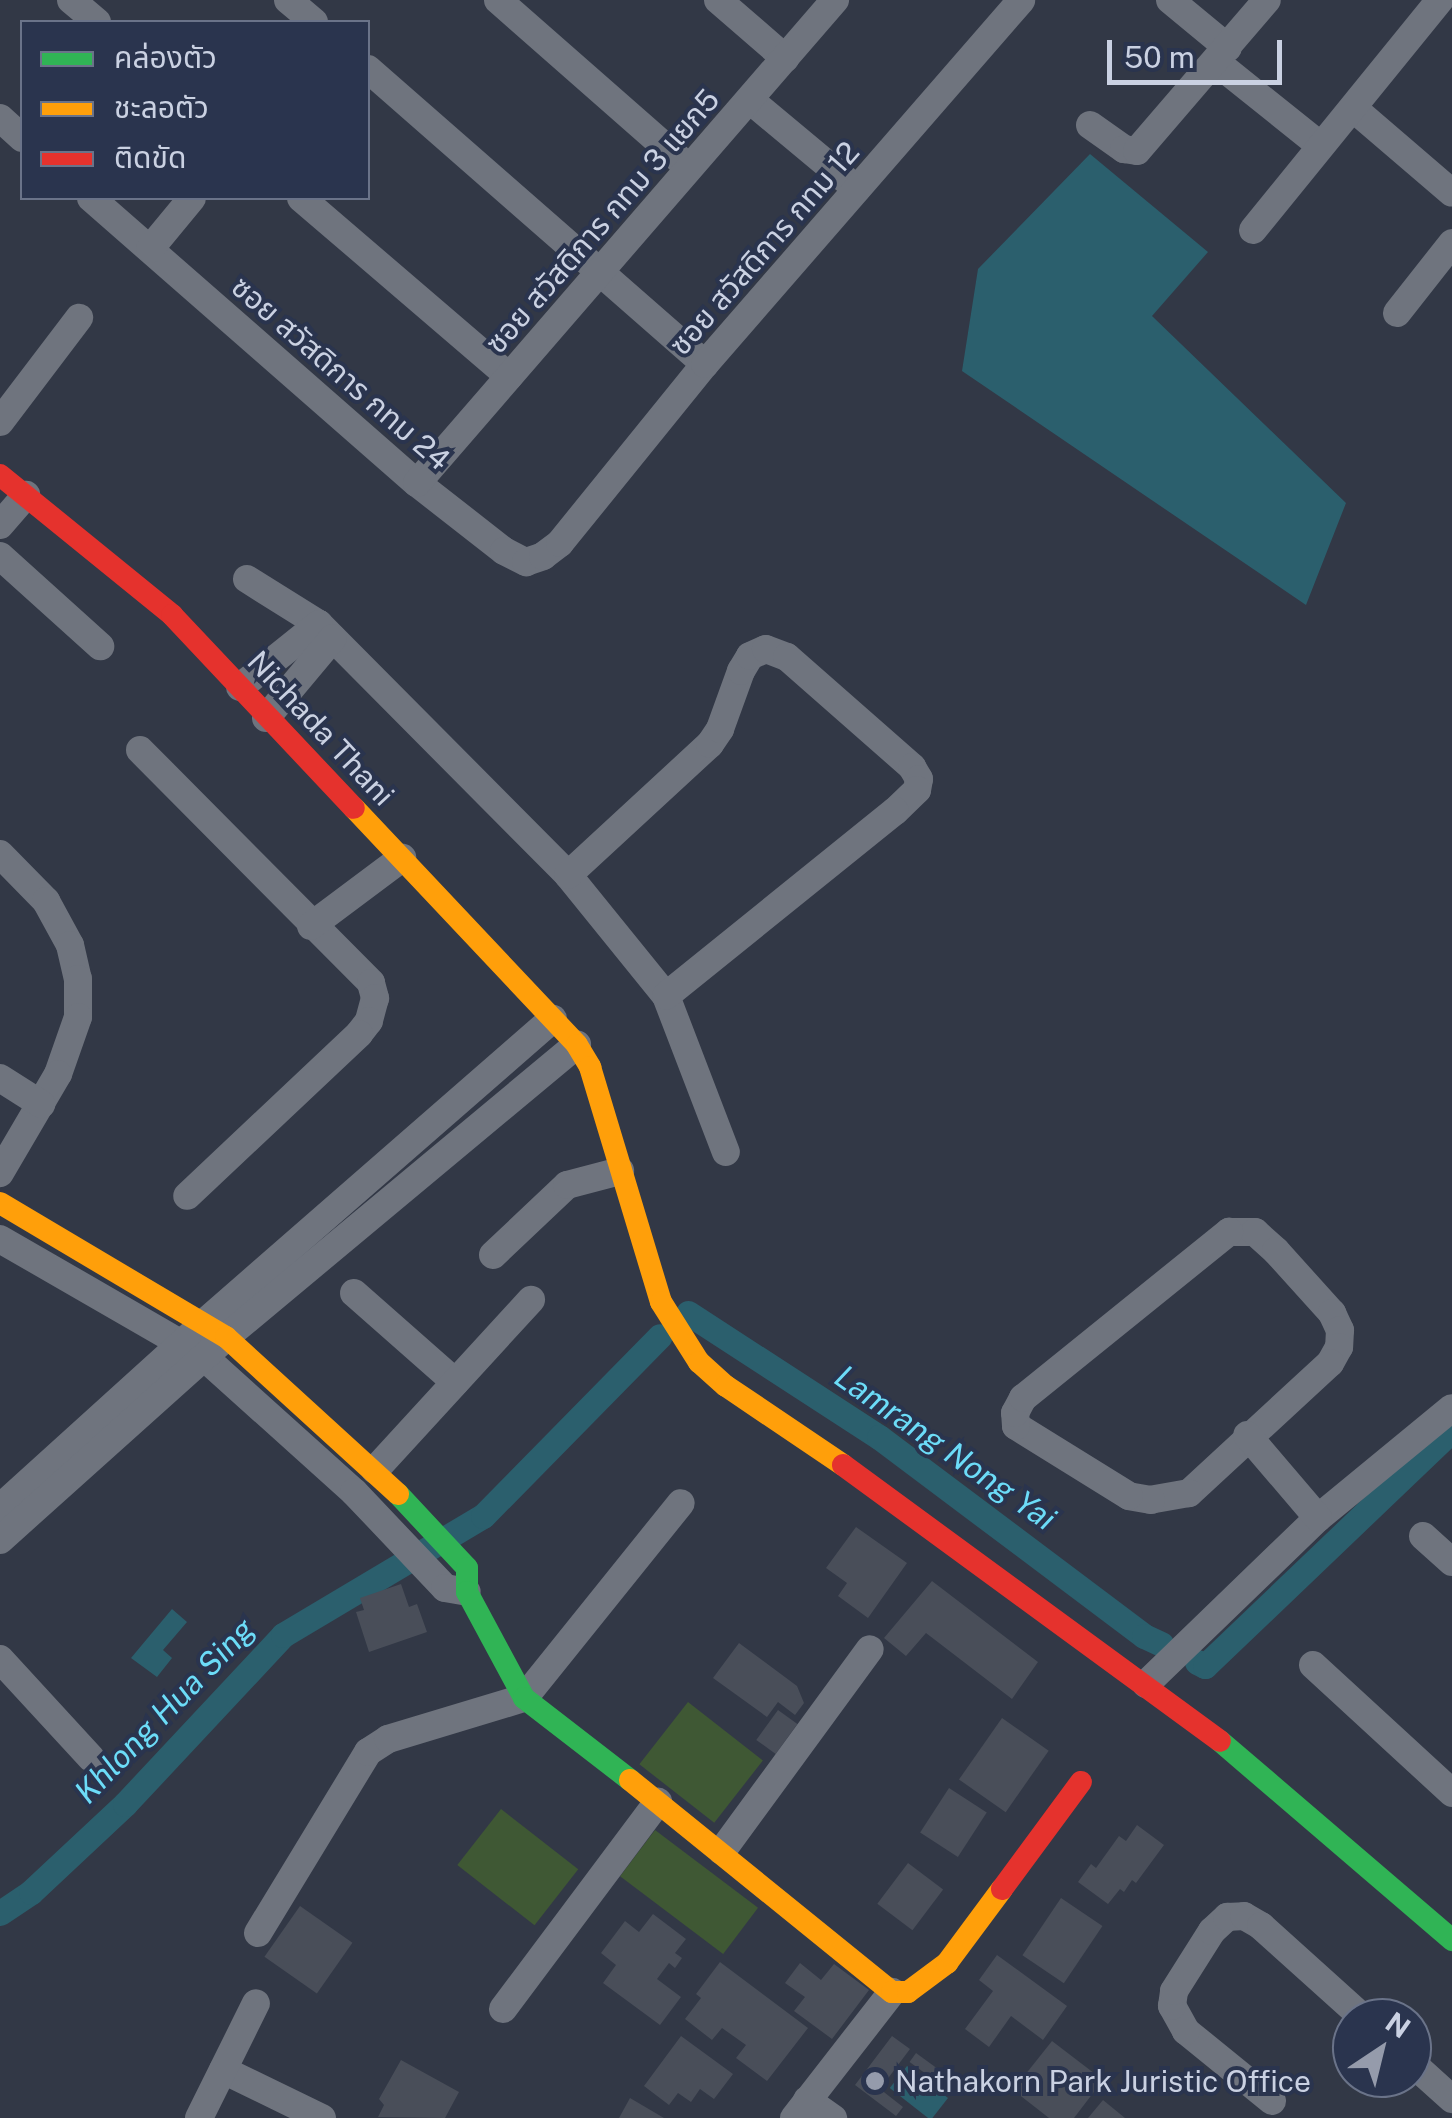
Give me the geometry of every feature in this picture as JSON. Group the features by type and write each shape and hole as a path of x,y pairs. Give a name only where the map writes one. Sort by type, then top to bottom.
{"street":[{"path":"71,0 95,20"},
{"path":"288,0 312,20"},
{"path":"498,0 689,168"},
{"path":"718,0 785,58"},
{"name":"ซอย สวัสดิการ กทม 3 แยก5","path":"417,483 835,0"},
{"name":"ซอย สวัสดิการ กทม 12","path":"560,542 705,364 1021,0"},
{"path":"1170,0 1222,55 1321,146"},
{"path":"1090,124 1124,149 1137,151 1268,0"},
{"path":"1253,230 1440,0"},
{"path":"370,71 705,364"},
{"path":"750,100 858,189"},
{"path":"1353,108 1451,189"},
{"path":"0,118 20,136"},
{"name":"ซอย สวัสดิการ กทม 24","path":"93,200 417,483 504,551 526,562 543,556 560,542"},
{"path":"150,249 190,200"},
{"path":"303,200 509,376"},
{"path":"1396,314 1452,243"},
{"path":"0,422 80,318"},
{"name":"Nichada Thani","path":"0,475 172,615 576,1045 590,1067 661,1302 698,1362 726,1386 915,1514 1146,1684 1220,1741 1452,1940"},
{"path":"0,526 26,495"},
{"path":"0,556 100,646"},
{"path":"247,578 326,631 568,875 666,996 726,1152"},
{"path":"240,687 326,631"},
{"path":"266,718 326,631"},
{"path":"568,875 710,744 720,729 741,671 750,656 766,649 787,657 912,766 919,779 917,790 895,811 666,996"},
{"path":"140,750 310,926 371,983 375,998 369,1021 188,1196"},
{"path":"0,854 46,902 70,944 78,979 78,1017 58,1074 0,1172"},
{"path":"310,926 402,858"},
{"path":"0,1508 215,1330 553,1019"},
{"path":"215,1330 576,1045"},
{"path":"0,1078 40,1104"},
{"path":"493,1255 567,1184 620,1170"},
{"path":"0,1203 215,1330 375,1470 467,1568 466,1592 524,1698 722,1851 892,1992 908,1992 947,1963 1081,1782"},
{"path":"1229,1232 1255,1232 1332,1313 1340,1330 1339,1347 1330,1363 1247,1436 1188,1493 1150,1500 1129,1496 1016,1426 1015,1413 1022,1398 1229,1232"},
{"path":"0,1240 193,1349 354,1492 445,1588 466,1592"},
{"path":"354,1293 455,1382"},
{"path":"375,1470 531,1300"},
{"path":"0,1540 193,1349"},
{"path":"1146,1684 1318,1518 1452,1408"},
{"path":"1247,1436 1318,1518"},
{"path":"258,1933 368,1752 388,1739 524,1698 681,1504"},
{"path":"1423,1536 1452,1562"},
{"path":"722,1851 870,1650"},
{"path":"0,1660 91,1758"},
{"path":"1314,1664 1452,1793"},
{"path":"503,2009 658,1802"},
{"path":"1272,2101 1186,2030 1172,2006 1174,1991 1212,1931 1226,1918 1244,1916 1261,1926 1341,1998"},
{"path":"833,2118 800,2109 892,1992"},
{"path":"200,2118 256,2003"},
{"path":"223,2070 322,2118"},
{"path":"1432,2081 1452,2099"}],"green space":[{"path":"688,1702 763,1760 714,1823 639,1764"},
{"path":"501,1809 578,1869 535,1925 457,1865"},
{"path":"655,1830 758,1908 723,1954 620,1876"}],"water":[{"path":"1090,154 1208,252 1152,316 1346,503 1306,605 962,371 978,269"},
{"path":"172,1609 187,1622 163,1650 172,1658 157,1677 131,1658"},
{"path":"907,2066 948,2098 932,2118 928,2118 890,2088"}],"building":[{"path":"856,1527 907,1563 868,1618 838,1596 847,1583 826,1568"},
{"path":"932,1581 1038,1662 1012,1699 926,1633 906,1656 884,1638"},
{"path":"401,1584 409,1607 417,1604 427,1632 369,1652 356,1612 364,1610 360,1598"},
{"path":"739,1643 797,1686 804,1703 795,1715 778,1702 767,1717 713,1678"},
{"path":"778,1710 797,1724 776,1754 756,1740"},
{"path":"1002,1718 1049,1751 1006,1812 959,1779"},
{"path":"949,1788 987,1813 958,1857 920,1832"},
{"path":"1137,1825 1164,1845 1136,1883 1132,1880 1124,1892 1120,1889 1108,1904 1078,1882 1091,1864 1096,1868 1119,1836 1126,1841"},
{"path":"908,1863 943,1889 912,1930 877,1904"},
{"path":"1061,1898 1102,1926 1064,1983 1022,1955"},
{"path":"300,1906 352,1943 317,1993 264,1957"},
{"path":"653,1914 686,1939 675,1953 682,1958 675,1968 669,1963 657,1979 681,1997 660,2025 603,1983 616,1965 601,1953 625,1921 639,1932"},
{"path":"997,1955 1067,2006 1043,2040 1011,2016 989,2047 965,2029 993,1991 979,1980"},
{"path":"720,1962 808,2028 767,2081 736,2058 746,2045 722,2028 712,2040 685,2019 701,1998 696,1994"},
{"path":"800,1963 821,1980 834,1964 869,1990 832,2039 794,2011 805,1997 785,1983"},
{"path":"681,2036 733,2074 714,2099 700,2089 691,2102 678,2093 669,2105 644,2086"},
{"path":"892,2036 910,2049 880,2089 903,2107 896,2116 855,2085"},
{"path":"1052,2041 1103,2080 1074,2118 1049,2118 1013,2090"},
{"path":"916,2053 962,2087 956,2095 910,2062"},
{"path":"401,2060 459,2092 445,2118 378,2117 384,2105 379,2099"},
{"path":"630,2098 664,2118 619,2118"},
{"path":"1103,2100 1125,2118 1088,2118"}],"waterway":[{"name":"Lamrang Nong Yai","path":"688,1313 879,1437 1144,1636 1161,1644"},
{"name":"Khlong Hua Sing","path":"0,1913 31,1892 125,1804 283,1635 483,1516 660,1336"},
{"name":"Lamrang Nong Yai","path":"1197,1662 1205,1666 1452,1430"}],"traffic: fast":[{"path":"398,1494 467,1568 467,1592 524,1698 630,1780"},
{"path":"1220,1741 1452,1940"}],"traffic: slow":[{"path":"354,808 577,1045 590,1067 661,1302 699,1362 726,1386 843,1465"},
{"path":"0,1203 226,1337 398,1494"},
{"path":"630,1780 892,1992 908,1992 947,1963 1002,1889"}],"traffic: jam":[{"path":"0,475 172,615 354,808"},
{"path":"843,1465 1220,1741"},
{"path":"1002,1889 1081,1782"}],"place":[{"name":"Nathakorn Park Juristic Office","path":"875,2081"}]}
